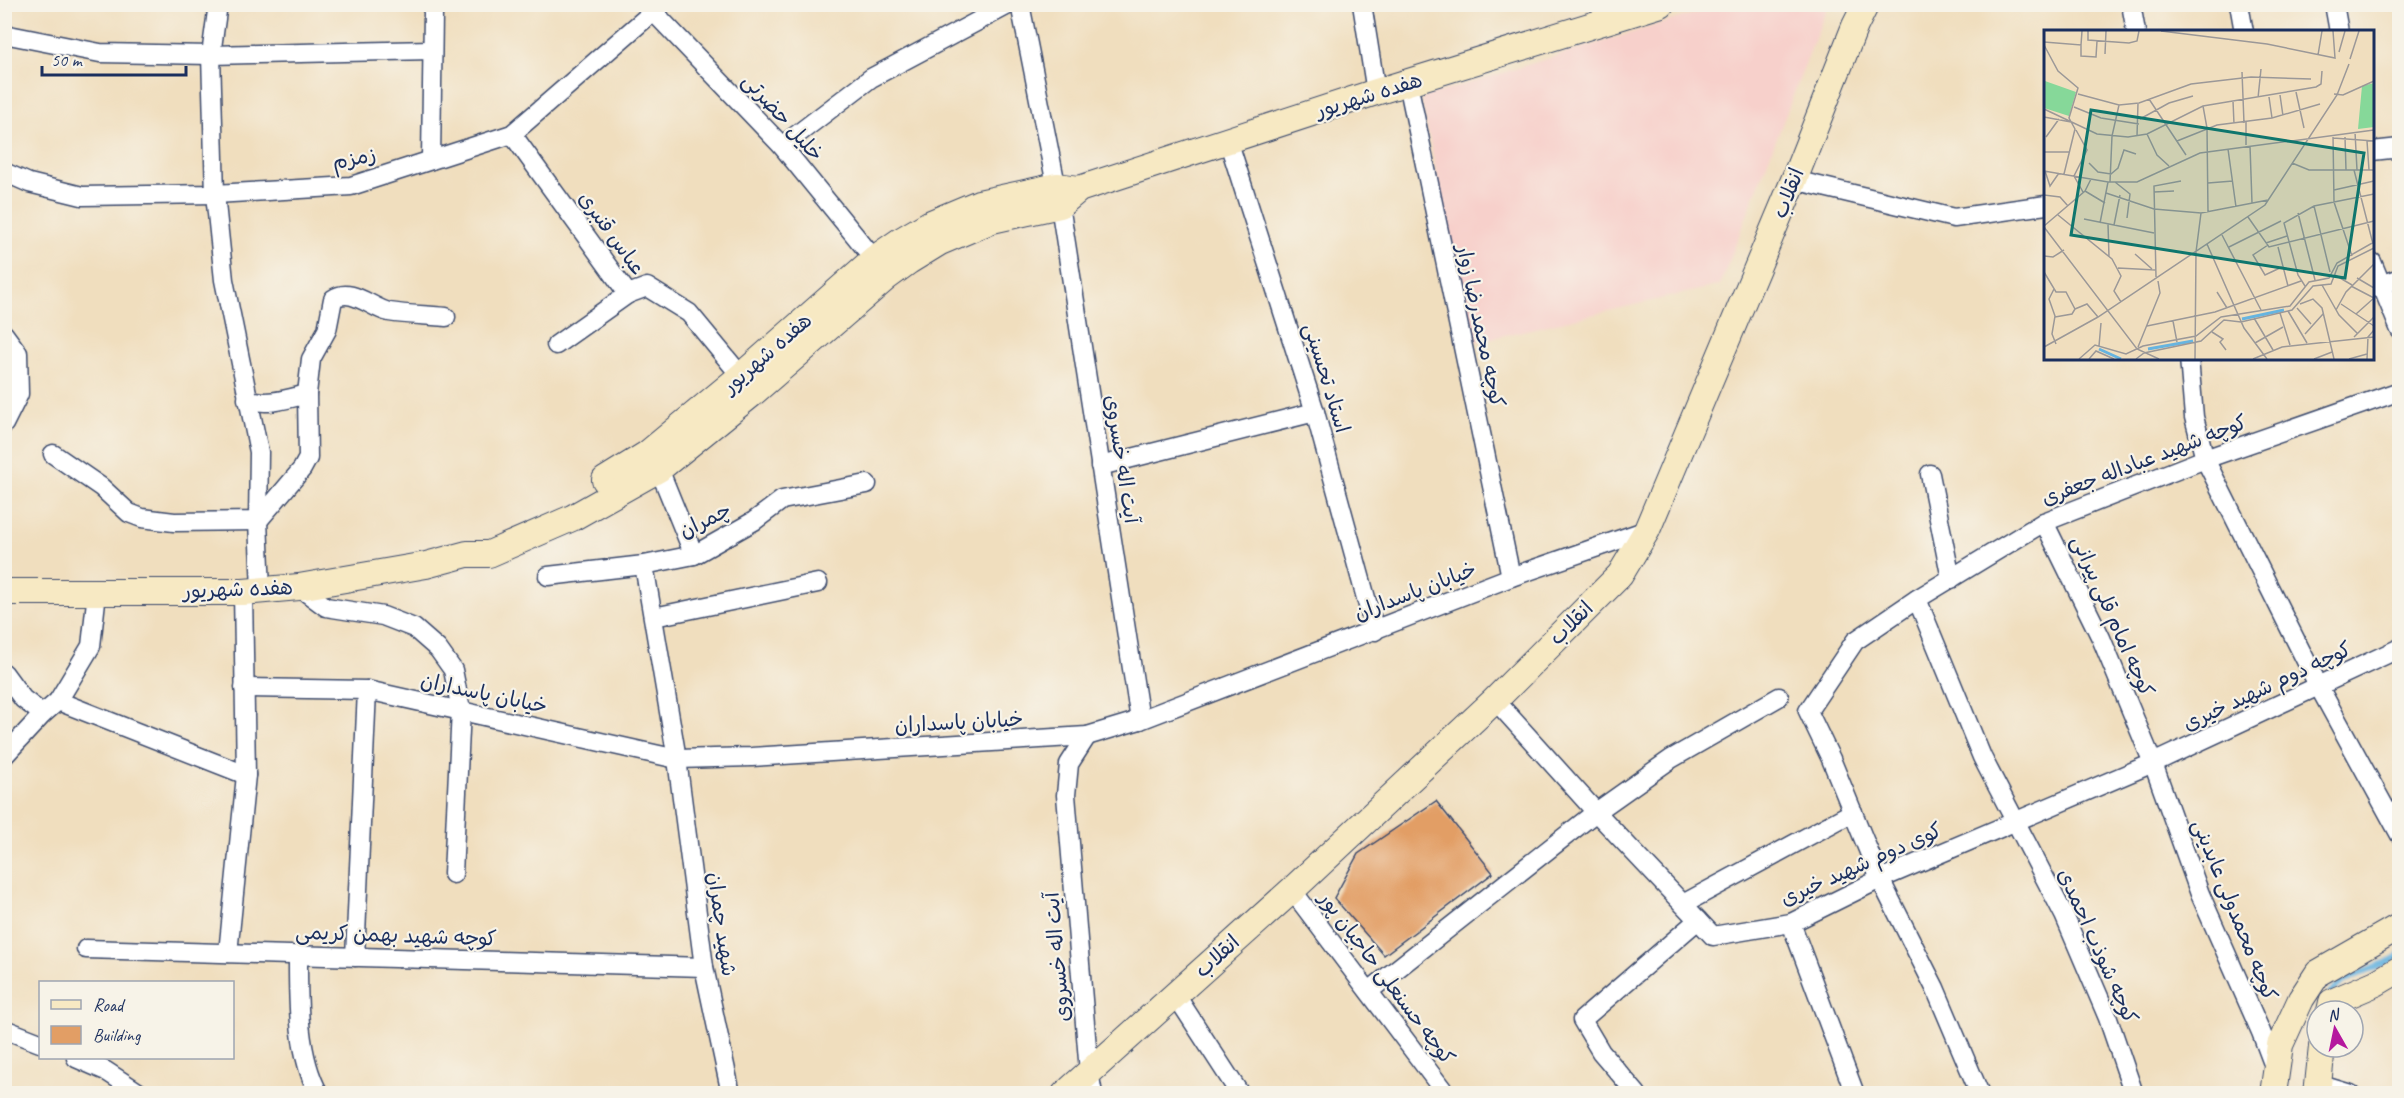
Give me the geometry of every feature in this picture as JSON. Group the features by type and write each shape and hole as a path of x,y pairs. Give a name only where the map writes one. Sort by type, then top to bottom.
{"main road":[{"name":"هفده شهریور","path":"4,592 252,591 298,587 426,565 467,554 489,554 572,518 660,469 753,393 887,277 940,242 1065,193 1626,10 1661,4"},
{"name":"انقلاب","path":"1065,1094 1091,1083 1175,994 1292,890 1495,700 1620,575 1647,530 1866,4"},
{"name":"هفده شهریور","path":"467,554 485,538 565,503 647,454 741,376 874,259 929,224 979,203 1065,193"},
{"path":"2275,1084 2280,1045 2301,999 2318,973 2400,926"},
{"path":"2339,999 2376,983 2400,969"},
{"path":"2317,1089 2321,1059"}],"street":[{"path":"218,4 211,55 215,194 224,280 259,452 258,521 243,688 246,774 228,953"},
{"path":"782,146 871,78 1010,4"},
{"name":"آیت اله خسروی","path":"1020,4 1065,193 1100,466 1140,720"},
{"path":"1362,4 1376,92"},
{"path":"2131,4 2136,30"},
{"path":"2239,4 2244,30"},
{"path":"2334,4 2339,30"},
{"path":"431,160 431,50 436,7"},
{"name":"خلیل حضرتی","path":"654,7 782,146 874,259"},
{"name":"زمزم","path":"4,172 29,183 82,196 215,194 351,186 512,134 654,7"},
{"path":"4,34 100,53 211,55 431,50"},
{"name":"کوچه محمدرضا زوار","path":"1408,83 1511,578"},
{"name":"عباس قنبری","path":"512,134 628,294 647,287 689,313 741,376"},
{"name":"استاد تحسینی","path":"1228,140 1315,412 1375,631"},
{"path":"2374,151 2400,148"},
{"path":"1794,180 1954,218 2044,205"},
{"path":"2374,268 2377,287 2400,330"},
{"path":"2377,287 2400,278"},
{"path":"556,345 628,294"},
{"path":"53,454 101,487 129,513 142,518 174,522 258,521 302,469 308,458 306,394 311,359 327,330 333,299 339,295 349,295 387,311 446,317"},
{"path":"4,334 18,353 19,394 4,424"},
{"path":"2189,360 2194,417 2205,459 2319,687 2400,835"},
{"name":"کوچه شهید عباداله جعفری","path":"1980,1094 1935,988 1880,879 1808,711 1855,641 1917,599 2044,522 2205,459 2400,391"},
{"path":"247,399 271,402 306,394"},
{"path":"1100,466 1315,412"},
{"path":"660,469 694,555"},
{"path":"1930,474 1951,579"},
{"name":"چمران","path":"548,576 644,565 694,555 754,521 782,500 867,484"},
{"name":"کوچه امام قلی پیرانی","path":"2044,522 2101,638 2152,763"},
{"name":"خیابان پاسداران","path":"243,688 368,690 677,759 752,757 1087,736 1140,720 1511,578 1647,530"},
{"path":"644,565 677,759"},
{"path":"654,617 818,583"},
{"path":"298,587 326,607 383,616 414,628 438,649 453,670 461,710 453,874"},
{"path":"4,756 58,701 91,646 97,592"},
{"path":"1917,599 1982,758 2014,821"},
{"name":"کوچه دوم شهید خیری","path":"2152,763 2400,648"},
{"path":"4,673 23,699 43,714"},
{"path":"355,957 368,690"},
{"path":"1369,991 1596,812 1671,759 1779,697"},
{"name":"کوی دوم شهید خیری","path":"1495,700 1596,812 1713,936 1791,923 1880,879 2152,763"},
{"path":"58,701 246,774"},
{"name":"آیت اله خسروی","path":"1087,736 1069,764 1066,795 1091,1083"},
{"name":"شهید چمران","path":"677,759 704,967 731,1094"},
{"name":"کوچه محمدولی عابدینی","path":"2152,763 2200,894 2261,1032 2275,1084"},
{"path":"1683,904 1853,812"},
{"name":"کوچه شوذب احمدی","path":"2014,821 2069,926 2108,1018 2134,1094"},
{"name":"کوچه حسنعلی حاجیان پور","path":"1292,890 1446,1094"},
{"path":"1637,1094 1601,1052 1582,1020 1698,920"},
{"path":"1791,923 1851,1092"},
{"name":"کوچه شهید بهمن کریمی","path":"86,949 704,967"},
{"path":"298,955 298,1017 313,1083 319,1094"},
{"path":"1175,994 1240,1094"},
{"path":"4,1029 39,1042"},
{"path":"78,1059 106,1071 141,1094"},
{"path":"2317,1089 2351,1094"}],"shaded area":[{"path":"1721,5 1828,5 1720,285 1471,343 1421,98"}],"building":[{"path":"1436,801 1493,873 1384,955 1334,898 1358,854"}],"waterway":[{"path":"2330,993 2346,980 2400,955"}]}
